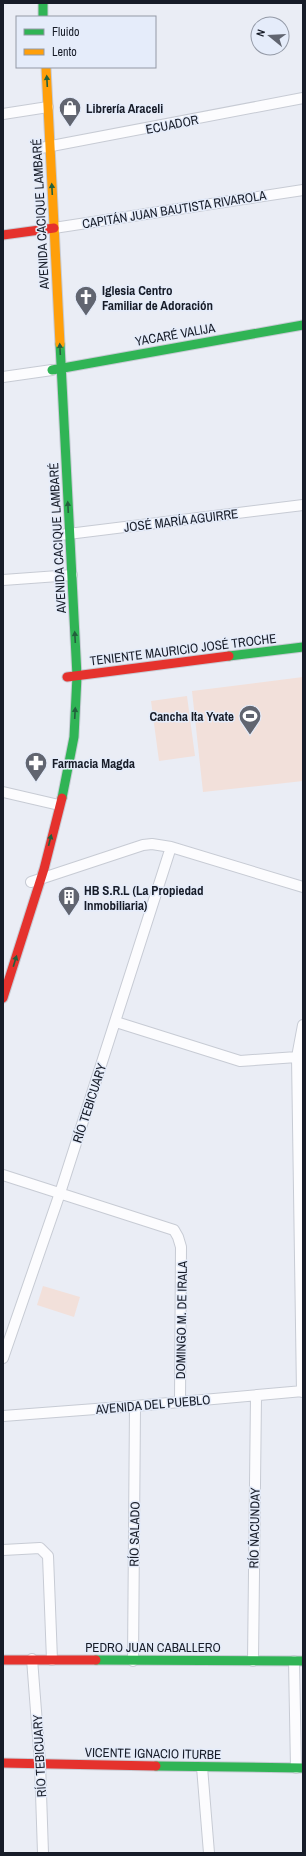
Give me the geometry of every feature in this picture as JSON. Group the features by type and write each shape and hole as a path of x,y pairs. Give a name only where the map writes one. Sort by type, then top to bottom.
{"main road":[{"path":"33,3 34,16"},
{"path":"43,3 43,16"},
{"name":"AVENIDA CACIQUE LAMBARÉ","path":"37,68 43,107 47,237"},
{"name":"AVENIDA CACIQUE LAMBARÉ","path":"43,107 46,68"},
{"name":"AVENIDA CACIQUE LAMBARÉ","path":"41,161 45,148"},
{"name":"AVENIDA CACIQUE LAMBARÉ","path":"3,998 74,735 77,676 64,576 54,369 53,303 43,194"},
{"path":"3,235 47,237"},
{"name":"YACARÉ VALIJA","path":"54,369 303,325"},
{"name":"TENIENTE MAURICIO JOSÉ TROCHE","path":"67,677 303,647"},
{"name":"AVENIDA CACIQUE LAMBARÉ","path":"46,824 55,804 64,740"},
{"name":"AVENIDA CACIQUE LAMBARÉ","path":"3,969 31,895"},
{"name":"PEDRO JUAN CABALLERO","path":"3,1660 299,1661"},
{"name":"VICENTE IGNACIO ITURBE","path":"3,1763 300,1768"}],"street":[{"name":"ECUADOR","path":"45,148 303,98"},
{"path":"3,114 43,107"},
{"name":"CAPITÁN JUAN BAUTISTA RIVAROLA","path":"47,237 303,190"},
{"path":"3,377 54,369"},
{"name":"JOSÉ MARÍA AGUIRRE","path":"62,534 303,505"},
{"path":"3,580 64,576"},
{"path":"3,792 55,804"},
{"path":"35,878 142,845 152,844 171,847 303,887"},
{"name":"RÍO TEBICUARY","path":"3,1358 60,1193 171,847"},
{"path":"116,1022 240,1061 297,1057"},
{"path":"303,1025 297,1057 303,1391"},
{"path":"3,1175 60,1193"},
{"name":"DOMINGO M. DE IRALA","path":"60,1193 174,1230 182,1247 180,1402"},
{"name":"AVENIDA DEL PUEBLO","path":"3,1416 303,1391"},
{"name":"RÍO ÑACUNDAY","path":"253,1661 256,1396"},
{"name":"RÍO SALADO","path":"133,1661 135,1406"},
{"path":"3,1550 40,1548 48,1556 52,1660"},
{"name":"RÍO TEBICUARY","path":"32,1659 40,1763 43,1853"},
{"path":"299,1661 300,1768"},
{"path":"202,1767 210,1853"}],"shaded area":[{"name":"Cancha Ita Yvate","path":"303,677 303,781 203,792 192,691"},
{"path":"187,696 195,756 159,761 151,701"},
{"path":"43,1286 80,1297 74,1317 37,1305"}],"traffic: fast":[{"path":"43,3 43,16"},
{"path":"52,370 303,325"},
{"path":"60,344 77,676 74,737 62,798"},
{"path":"229,656 303,647"},
{"path":"96,1660 303,1661"},
{"path":"156,1766 303,1768"}],"traffic: slow":[{"path":"46,68 60,344"}],"traffic: jam":[{"path":"3,235 54,228"},
{"path":"67,677 229,656"},
{"path":"3,998 44,869 62,798"},
{"path":"3,1660 96,1660"},
{"path":"3,1763 156,1766"}],"place":[{"name":"Librería Araceli","path":"70,128"},
{"name":"Iglesia Centro Familiar de Adoración","path":"86,316"},
{"name":"Cancha Ita Yvate","path":"250,736"},
{"name":"Farmacia Magda","path":"36,782"},
{"name":"HB S.R.L (La Propiedad Inmobiliaria)","path":"69,916"}]}
